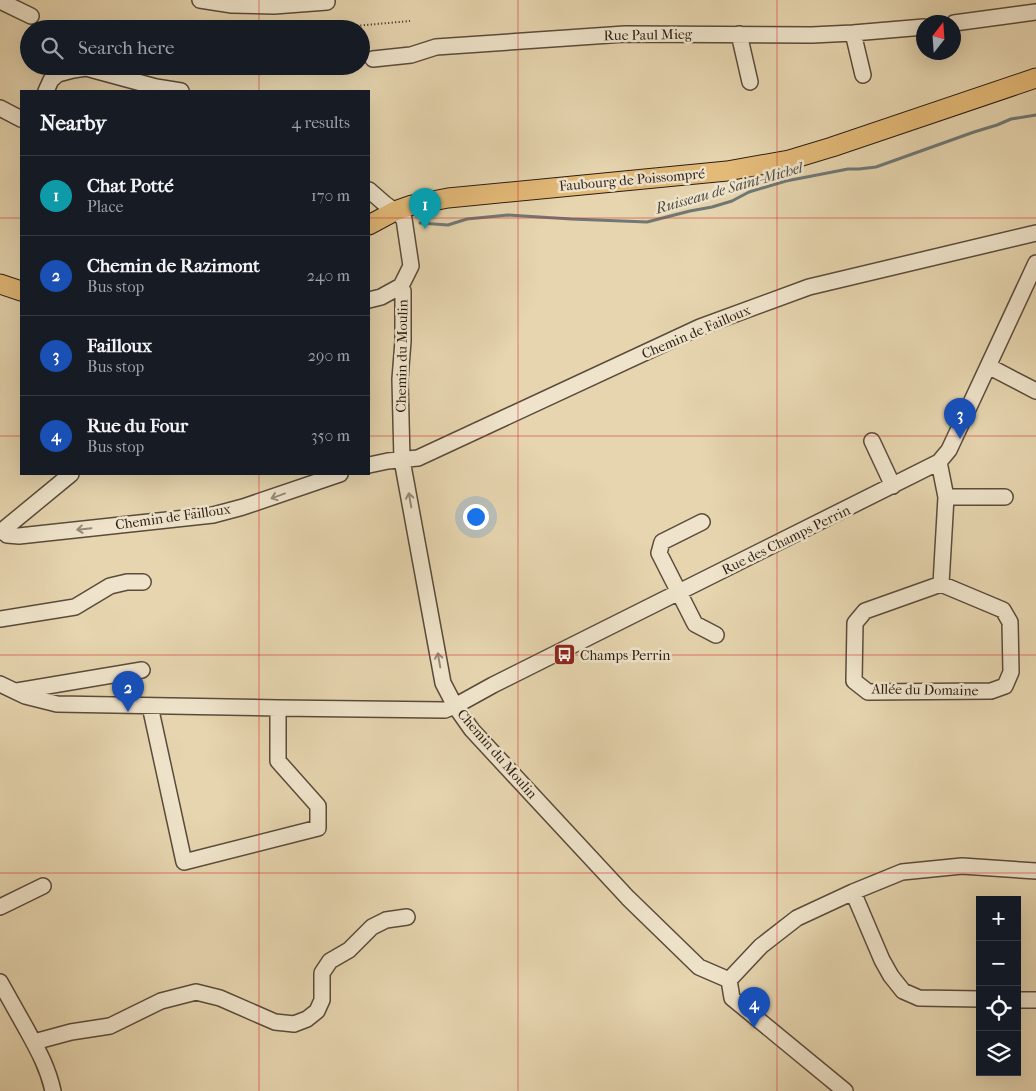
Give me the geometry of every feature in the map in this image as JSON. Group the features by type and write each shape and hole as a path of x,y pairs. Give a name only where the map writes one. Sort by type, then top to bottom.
{"main road":[{"name":"Faubourg de Poissompré","path":"370,224 395,211 412,205 448,198 727,171 789,160 1036,78"},
{"path":"0,284 20,291"}],"street":[{"path":"200,0 232,5 274,6 327,2"},
{"path":"0,1 31,16"},
{"path":"961,22 1036,12"},
{"name":"Rue Paul Mieg","path":"373,59 411,55 436,46 625,34 812,35 916,28"},
{"path":"853,33 863,75"},
{"path":"740,34 750,82"},
{"path":"46,90 51,80 57,75"},
{"path":"112,75 175,90"},
{"path":"0,108 20,118"},
{"path":"370,191 404,219 411,266 401,286 381,297 370,300"},
{"name":"Chemin de Failloux","path":"370,465 388,460 418,458 700,327 809,287 1036,232"},
{"name":"Rue des Champs Perrin","path":"0,684 25,696 57,704 445,710 939,462 949,450 1036,263"},
{"name":"Chemin du Moulin","path":"401,286 403,291 403,340 400,379 402,460 443,683 454,706 472,730 628,898 699,967 729,980"},
{"path":"988,366 1036,391"},
{"path":"872,441 893,486"},
{"path":"939,462 946,497 941,584"},
{"path":"2,531 70,475"},
{"name":"Chemin de Failloux","path":"2,531 19,536 213,514 243,507 337,475"},
{"path":"946,497 1005,498"},
{"path":"702,522 662,542 659,554 695,624 716,634"},
{"path":"0,619 74,607 110,586 127,582 143,582"},
{"name":"Allée du Domaine","path":"941,584 1003,610 1010,622 1011,672 1005,686 991,691 868,692 854,682 855,623 865,611 941,584"},
{"path":"16,691 142,670"},
{"path":"150,706 184,862 318,828 318,806 278,761 278,708"},
{"path":"845,1091 732,998 729,980 761,946 797,918 902,872 962,866 1036,870"},
{"path":"0,906 42,886"},
{"path":"853,892 882,960 891,976 903,991 919,998 976,1000"},
{"path":"34,1042 71,1032 110,1026 161,1001 196,992 220,998 275,1022 294,1024 307,1019 316,1011 322,1000 322,973 330,961 349,950 372,927 386,920 407,918"},
{"path":"0,982 45,1064 53,1091"},
{"path":"1021,1000 1036,1000"}],"path":[{"path":"370,25 410,21"}],"waterway":[{"name":"Ruisseau de Saint-Michel","path":"420,223 448,225 467,219 508,215 647,222 712,207 732,201 749,192 786,181 848,169 876,167 1011,119 1036,115"}],"place":[{"name":"Chat Potté","path":"425,229"},
{"name":"Failloux","path":"960,439"},
{"name":"Champs Perrin","path":"564,655"},
{"name":"Chemin de Razimont","path":"128,712"},
{"name":"Rue du Four","path":"754,1028"}]}
